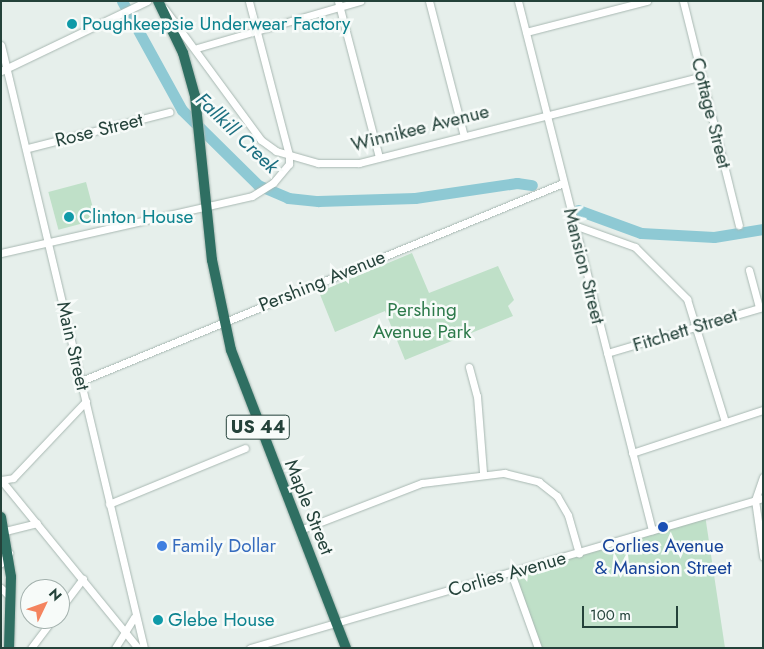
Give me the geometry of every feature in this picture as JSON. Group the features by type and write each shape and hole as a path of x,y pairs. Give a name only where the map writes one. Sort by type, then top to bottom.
{"highway":[{"name":"Winnikee Avenue","path":"158,1 170,22 190,75 198,117 206,206"},
{"name":"US 44","path":"206,206 224,322"},
{"name":"Maple Street","path":"224,322 245,394 346,648"},
{"path":"1,517 9,552 12,602 9,648"}],"street":[{"path":"1,72 8,65 124,14 147,1"},
{"name":"Winnikee Avenue","path":"158,1 197,48 199,56 257,136 289,155 339,164 379,157 702,76"},
{"path":"1,253 206,206 261,191 271,185 289,164 289,155 249,1"},
{"path":"197,48 256,28 339,4 360,1"},
{"path":"429,1 464,136"},
{"name":"Mansion Street","path":"518,1 652,530"},
{"path":"526,32 648,1"},
{"name":"Cottage Street","path":"683,1 739,225"},
{"path":"339,4 379,157"},
{"name":"Main Street","path":"1,45 8,65 28,148 134,618 144,648"},
{"name":"Rose Street","path":"28,148 169,112"},
{"name":"Pershing Avenue","path":"81,381 563,183"},
{"path":"574,225 640,250 686,299 697,326 725,422"},
{"path":"749,270 761,307"},
{"name":"Fitchett Street","path":"607,353 761,307"},
{"path":"469,367 477,396 483,473"},
{"path":"1,480 13,478 86,401"},
{"path":"632,453 763,410"},
{"path":"109,504 246,448"},
{"path":"300,530 422,484 483,473 529,477 550,490 568,515 579,553"},
{"path":"763,477 754,500 763,556"},
{"path":"13,478 16,498"},
{"path":"1,480 138,648"},
{"name":"Corlies Avenue","path":"250,648 763,498"},
{"path":"3,532 37,524"},
{"path":"1,563 9,552"},
{"path":"511,573 538,648"},
{"path":"70,596 83,579"},
{"path":"1,588 12,602"},
{"path":"115,648 134,618"},
{"path":"31,648 45,629"}],"green space":[{"path":"86,182 96,220 58,230 48,192"},
{"name":"Pershing Avenue Park","path":"412,253 429,293 498,266 514,300 508,306 513,316 405,360 385,311 335,332 319,292"},
{"path":"705,515 725,648 538,648 511,573"}],"waterway":[{"name":"Fallkill Creek","path":"122,1 182,110 258,185 288,198 318,201 415,198 517,183 532,185"},
{"name":"Fallkill Creek","path":"578,210 641,233 714,237 763,229"}],"place":[{"name":"Poughkeepsie Underwear Factory","path":"72,24"},
{"name":"Clinton House","path":"69,217"},
{"name":"Corlies Avenue & Mansion Street","path":"663,527"},
{"name":"Family Dollar","path":"162,546"},
{"name":"Glebe House","path":"158,620"}]}
